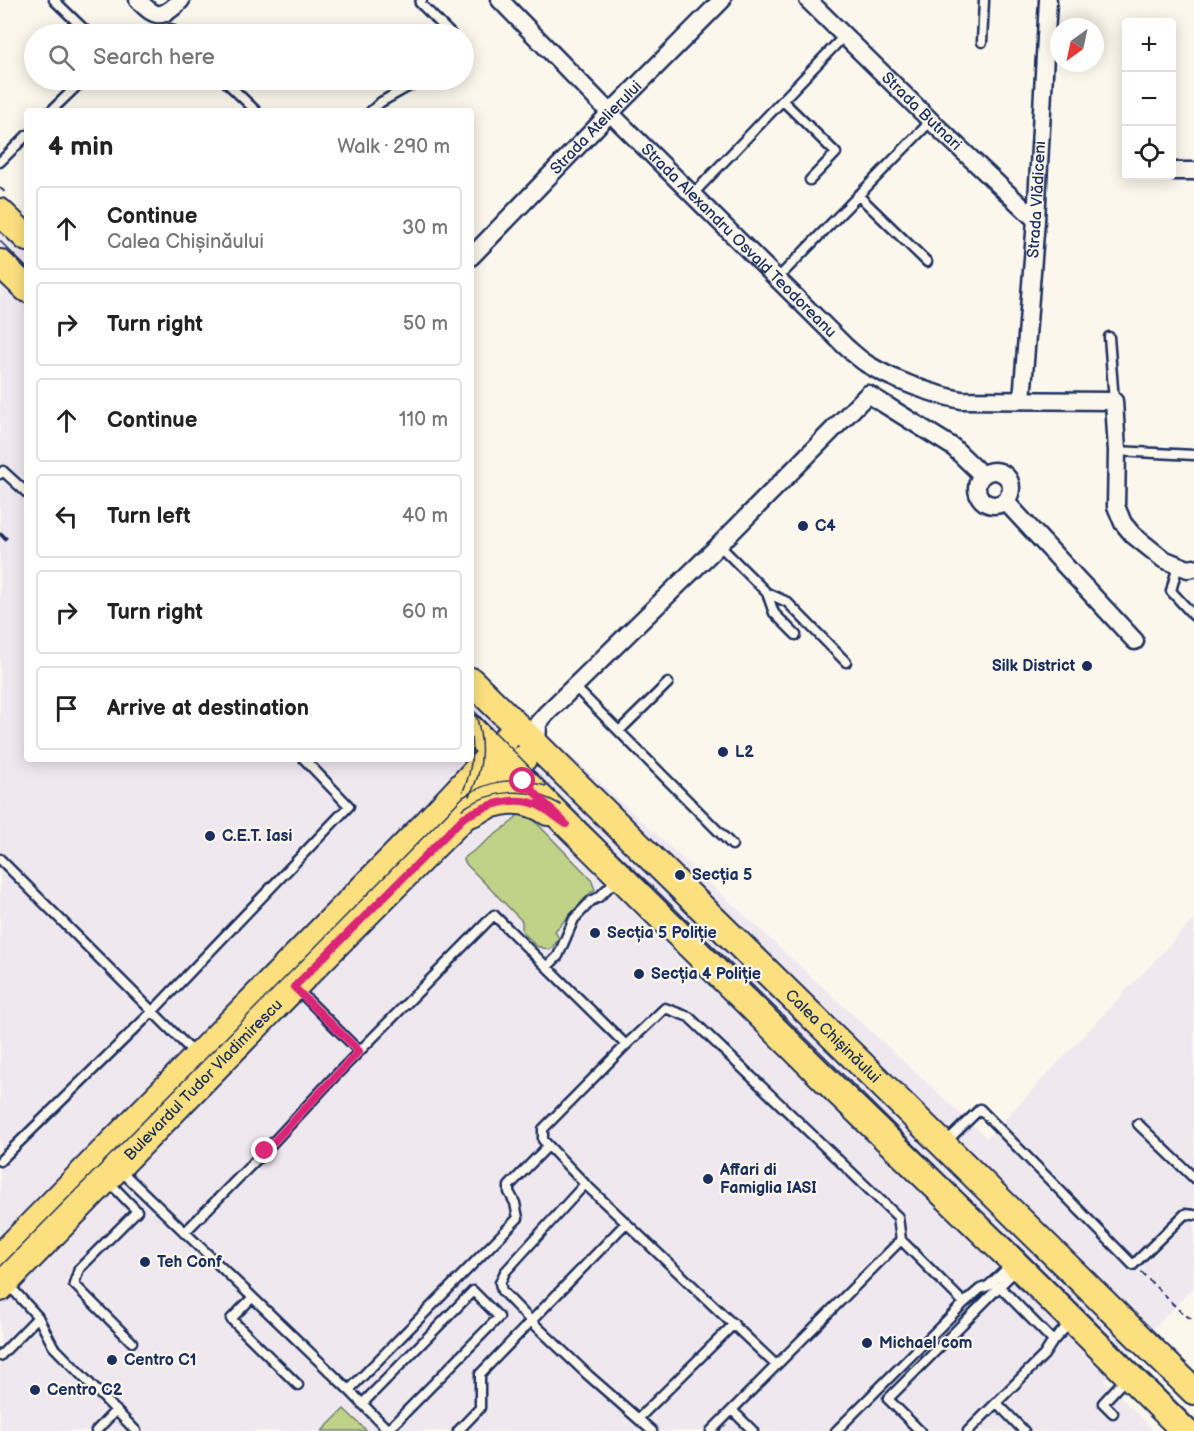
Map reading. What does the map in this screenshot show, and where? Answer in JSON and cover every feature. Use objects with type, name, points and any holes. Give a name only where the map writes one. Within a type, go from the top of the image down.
[{"type":"main road","points":[[0,212],[24,235]]},
{"type":"main road","points":[[0,263],[24,286]]},
{"type":"main road","name":"Calea Chișinăului","points":[[474,684],[531,732],[1194,1391]]},
{"type":"main road","points":[[474,732],[836,1090],[1016,1264],[1174,1424]]},
{"type":"main road","name":"Bulevardul Tudor Vladimirescu","points":[[2,1282],[104,1166],[456,808],[494,752],[531,732]]},
{"type":"main road","name":"Bulevardul Tudor Vladimirescu","points":[[456,808],[512,770],[531,732]]},
{"type":"main road","points":[[461,762],[457,784],[456,808],[481,808],[510,801],[524,801],[538,805],[566,824]]},
{"type":"main road","name":"Bulevardul Tudor Vladimirescu","points":[[0,1257],[104,1166]]},
{"type":"street","points":[[138,0],[153,14],[161,15],[169,12],[181,0]]},
{"type":"street","name":"Strada Alexandru Osvald Teodoreanu","points":[[500,0],[692,195],[845,346],[867,364],[885,374],[962,400],[1114,401]]},
{"type":"street","name":"Strada Atelierului","points":[[474,254],[722,0]]},
{"type":"street","name":"Strada Butnari","points":[[808,0],[1036,220]]},
{"type":"street","name":"Strada Vlădiceni","points":[[1022,400],[1036,220],[1048,0]]},
{"type":"street","points":[[1176,171],[1194,171]]},
{"type":"street","points":[[531,732],[574,686],[719,545],[868,394],[953,447],[982,475]]},
{"type":"street","points":[[1114,401],[1117,451],[1116,506],[1123,523],[1147,548],[1163,559],[1186,567]]},
{"type":"street","points":[[998,471],[1007,477],[1011,488],[1005,501],[992,505],[982,501],[976,491],[978,480],[982,475],[998,471]]},
{"type":"street","points":[[1005,501],[1135,641]]},
{"type":"lane","points":[[54,0],[79,24]]},
{"type":"lane","points":[[423,0],[420,3],[441,24]]},
{"type":"lane","points":[[982,42],[984,0]]},
{"type":"lane","points":[[692,195],[844,36]]},
{"type":"lane","points":[[54,108],[73,90]]},
{"type":"lane","points":[[234,90],[253,108]]},
{"type":"lane","points":[[374,108],[402,90]]},
{"type":"lane","points":[[783,101],[836,153],[810,180]]},
{"type":"lane","points":[[777,279],[931,120]]},
{"type":"lane","points":[[2,156],[24,138]]},
{"type":"lane","points":[[858,195],[927,262]]},
{"type":"lane","points":[[1109,337],[1114,401]]},
{"type":"lane","points":[[1117,451],[1194,455]]},
{"type":"lane","points":[[0,474],[3,471],[24,490]]},
{"type":"lane","points":[[719,545],[767,593],[788,602],[846,662]]},
{"type":"lane","points":[[1186,567],[1171,591],[1194,616]]},
{"type":"lane","points":[[767,593],[774,613],[796,635]]},
{"type":"lane","points":[[619,731],[668,683]]},
{"type":"lane","points":[[574,686],[732,845]]},
{"type":"lane","points":[[0,1161],[153,1011],[349,806],[307,762]]},
{"type":"lane","points":[[0,859],[205,1064]]},
{"type":"lane","points":[[547,967],[558,956],[574,919],[620,876]]},
{"type":"lane","points":[[184,1233],[494,915],[626,1045]]},
{"type":"lane","points":[[287,979],[359,1051]]},
{"type":"lane","points":[[776,1365],[585,1184],[543,1140],[543,1129],[665,1008],[689,1017],[898,1217],[901,1240],[964,1303]]},
{"type":"lane","points":[[944,1145],[980,1109],[1133,1265],[1185,1214],[1194,1215]]},
{"type":"lane","points":[[1138,1124],[1194,1178]]},
{"type":"lane","points":[[349,1390],[518,1218],[509,1186],[548,1146]]},
{"type":"lane","points":[[104,1166],[184,1233],[389,1431],[499,1317],[473,1291],[362,1404]]},
{"type":"lane","points":[[104,1166],[137,1211],[79,1269],[74,1284],[132,1342]]},
{"type":"lane","points":[[585,1184],[505,1272],[500,1282],[502,1291],[588,1375],[652,1431]]},
{"type":"lane","points":[[458,1431],[480,1408],[480,1374],[626,1223]]},
{"type":"lane","points":[[711,1431],[901,1240]]},
{"type":"lane","points":[[836,1431],[964,1303],[1016,1264]]},
{"type":"lane","points":[[920,1431],[888,1399],[1000,1287],[1016,1264]]},
{"type":"lane","points":[[2,1282],[39,1317],[52,1346],[136,1431]]},
{"type":"lane","points":[[988,1286],[1000,1287],[1053,1341]]},
{"type":"lane","points":[[252,1298],[231,1319],[298,1385]]},
{"type":"lane","points":[[0,1356],[39,1317]]},
{"type":"lane","points":[[968,1431],[1044,1355],[1053,1341],[1073,1321]]},
{"type":"lane","points":[[639,1418],[734,1324]]},
{"type":"lane","points":[[1113,1413],[1103,1403],[1128,1376]]},
{"type":"lane","points":[[996,1402],[1024,1431]]},
{"type":"lane","points":[[96,1431],[116,1410]]},
{"type":"lane","points":[[732,1410],[753,1431]]},
{"type":"path","points":[[1133,1265],[1183,1314],[1194,1320]]},
{"type":"shaded area","points":[[0,197],[24,222],[24,762],[474,762],[474,667],[987,1138],[1194,919],[1194,1287],[1104,1380],[1154,1431],[0,1431]]},
{"type":"green space","points":[[525,811],[591,879],[595,890],[555,931],[559,939],[550,950],[536,946],[522,931],[522,921],[463,859],[513,821],[519,813]]},
{"type":"green space","points":[[344,1409],[367,1431],[322,1431]]},
{"type":"tram line","points":[[0,241],[24,265]]},
{"type":"tram line","points":[[474,711],[1194,1421]]},
{"type":"tram line","points":[[469,796],[478,777],[481,756],[476,715]]},
{"type":"tram line","points":[[463,791],[471,762]]},
{"type":"tram line","points":[[0,1267],[463,797],[483,786],[503,781],[523,781],[546,786]]},
{"type":"tram line","points":[[462,809],[486,797],[511,792],[536,795],[561,805]]},
{"type":"railway","points":[[0,533],[7,540]]},
{"type":"place","name":"C4","points":[[803,526]]},
{"type":"place","name":"Silk District","points":[[1087,666]]},
{"type":"place","name":"L2","points":[[723,752]]},
{"type":"place","name":"C.E.T. Iasi","points":[[210,836]]},
{"type":"place","name":"Secția 5","points":[[680,875]]},
{"type":"place","name":"Secția 5 Poliție","points":[[595,933]]},
{"type":"place","name":"Secția 4 Poliție","points":[[639,974]]},
{"type":"place","name":"Affari di Famiglia IASI","points":[[708,1179]]},
{"type":"place","name":"Teh Conf","points":[[145,1262]]},
{"type":"place","name":"Michael com","points":[[867,1343]]},
{"type":"place","name":"Centro C1","points":[[112,1360]]},
{"type":"place","name":"Centro C2","points":[[35,1390]]},
{"type":"route","points":[[265,1151],[359,1051],[294,987],[464,817],[481,808],[496,804],[524,801],[538,805],[566,824],[523,781]]}]
